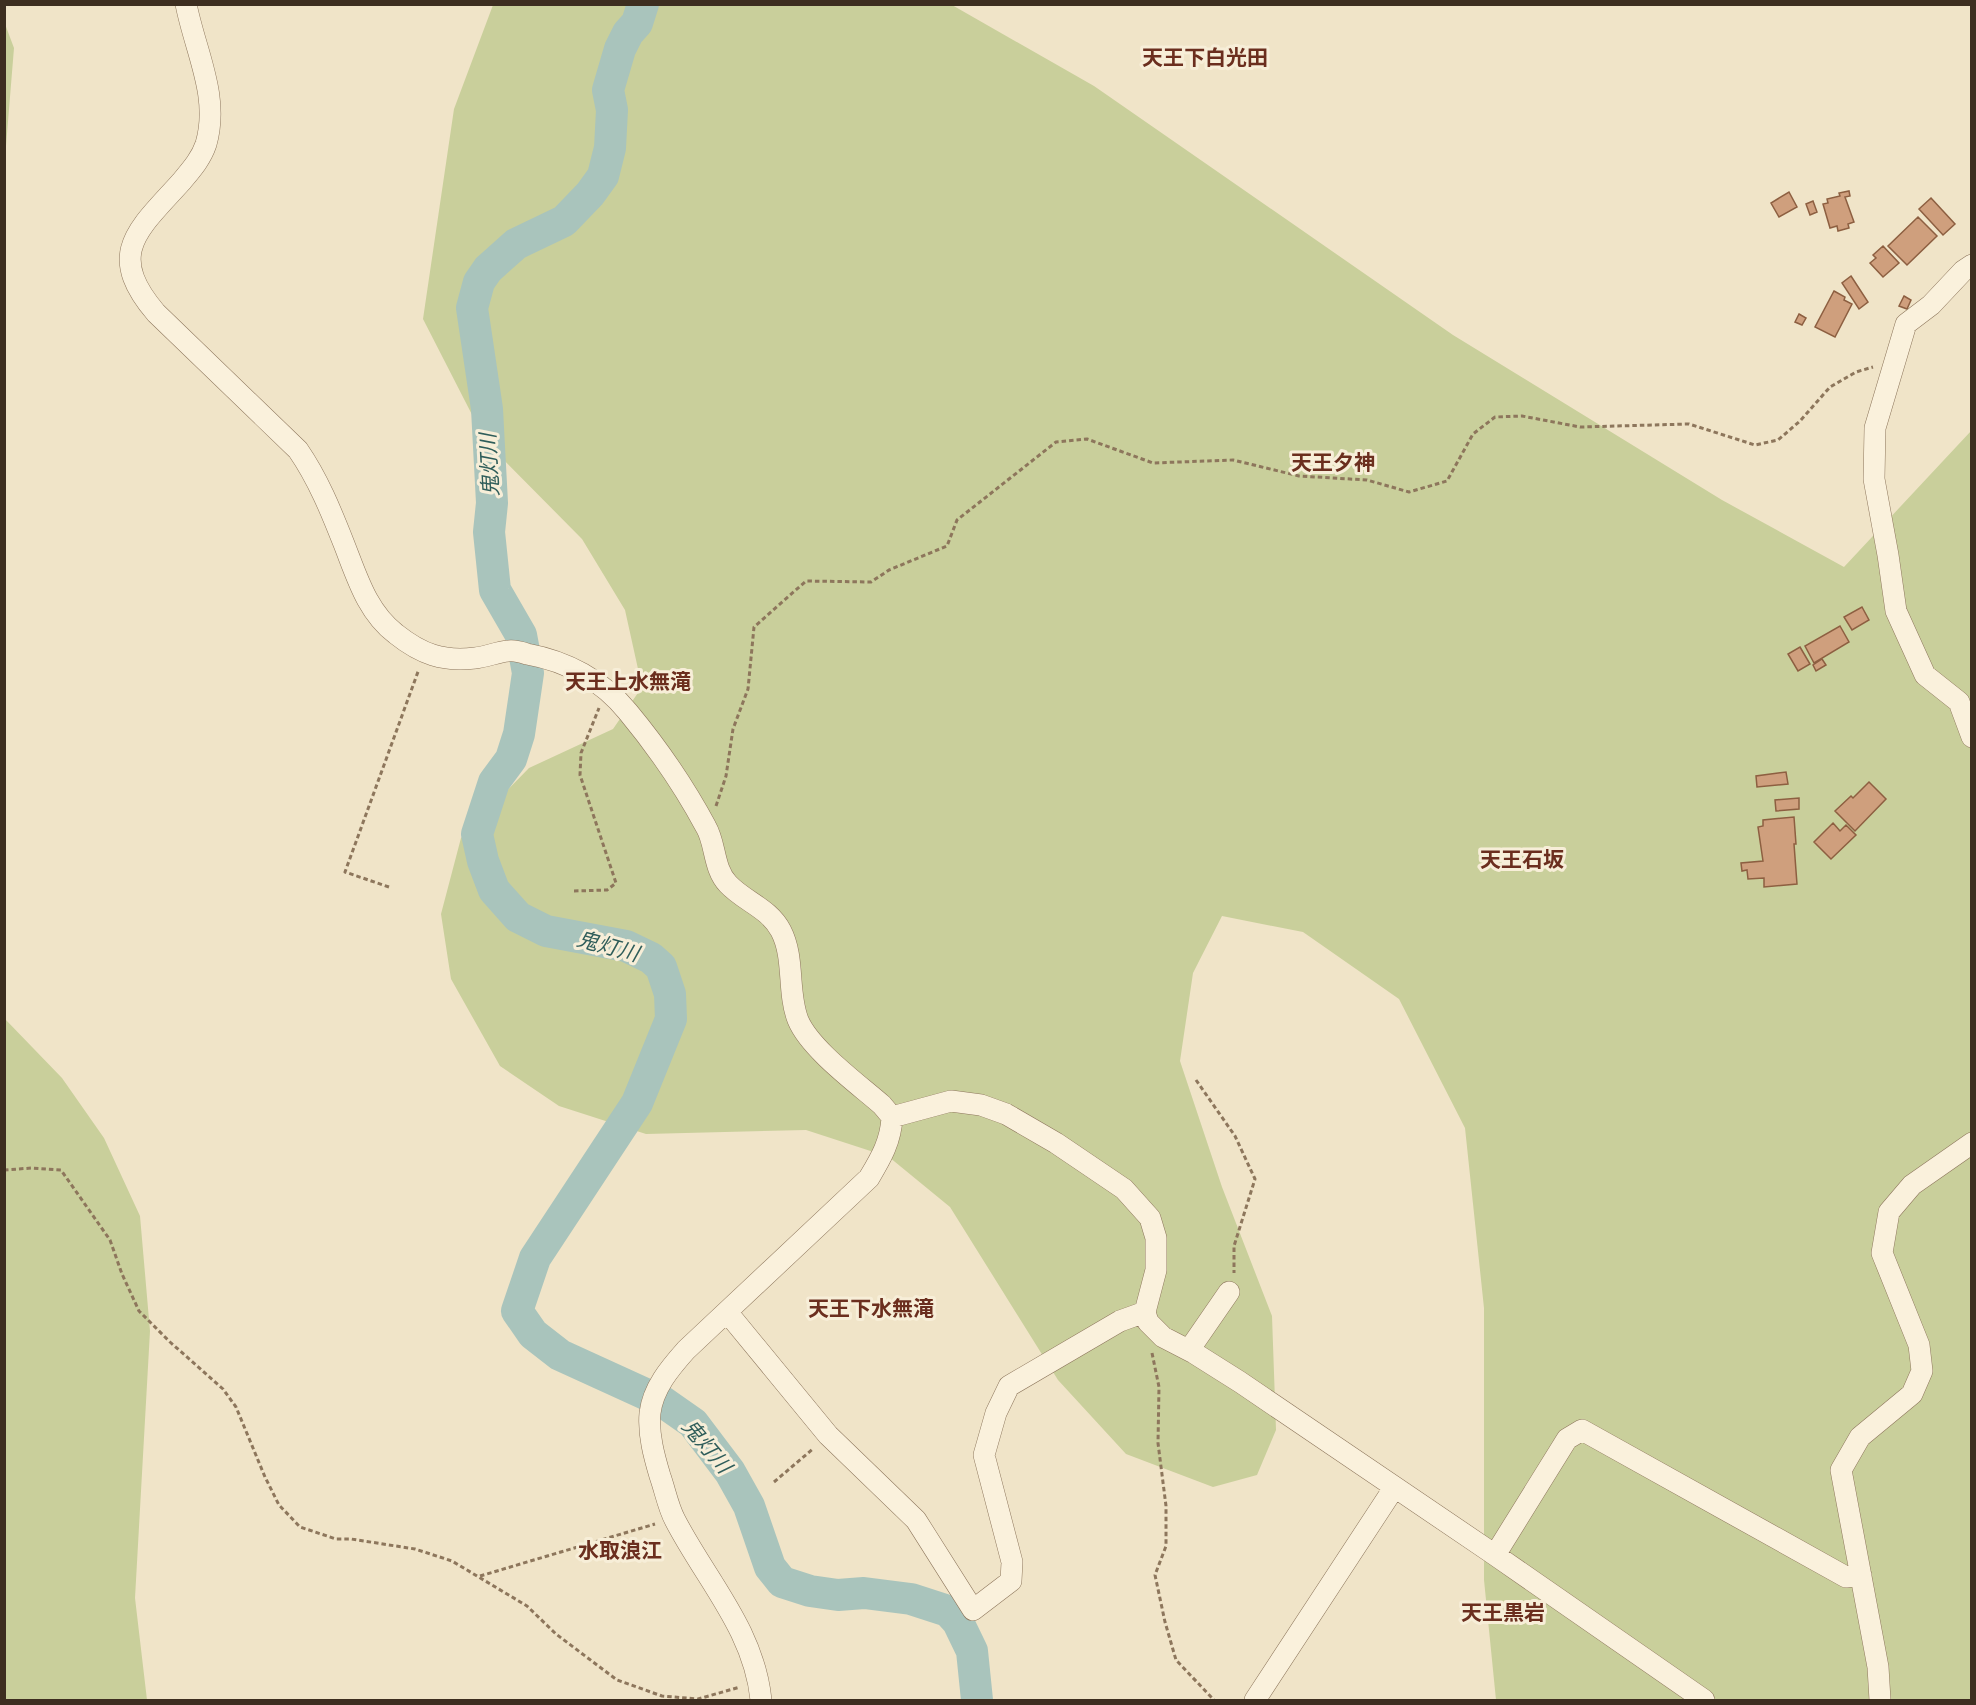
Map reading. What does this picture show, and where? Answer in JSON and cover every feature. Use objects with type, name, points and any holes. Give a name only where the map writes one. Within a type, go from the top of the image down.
[{"type":"street","points":[[186,4],[210,93],[211,118],[206,145],[198,162],[140,227],[131,248],[130,272],[142,297],[298,450],[313,471],[364,595],[376,614],[394,633],[425,653],[442,659],[475,658],[510,650],[544,657],[588,675],[628,711],[661,755],[708,829],[715,861],[727,884],[770,915],[782,932],[788,954],[791,986],[798,1020],[812,1042],[882,1105],[892,1117],[891,1131],[884,1154],[869,1178],[686,1350],[666,1372],[650,1412],[654,1458],[674,1518],[736,1619],[748,1647],[760,1691]]},
{"type":"street","points":[[1971,265],[1931,305],[1906,324],[1875,428],[1874,479],[1896,611],[1925,675],[1959,702],[1971,737]]},
{"type":"street","points":[[892,1117],[951,1101],[981,1105],[1006,1114],[1056,1143],[1124,1189],[1150,1218],[1156,1238],[1156,1270],[1145,1312],[1148,1322],[1163,1337],[1189,1350],[1240,1383],[1495,1555],[1694,1697]]},
{"type":"street","points":[[1880,1701],[1878,1667],[1841,1470],[1860,1437],[1912,1394],[1922,1371],[1919,1345],[1882,1253],[1889,1212],[1912,1185],[1971,1143]]},
{"type":"street","points":[[1189,1350],[1228,1292]]},
{"type":"street","points":[[727,1312],[828,1435],[916,1520],[973,1610],[1011,1581],[1012,1562],[984,1455],[996,1413],[1009,1386],[1120,1321],[1145,1312]]},
{"type":"street","points":[[1495,1555],[1567,1440],[1582,1430],[1846,1577],[1861,1575]]},
{"type":"street","points":[[1255,1701],[1394,1488]]},
{"type":"path","points":[[708,829],[726,776],[733,729],[748,689],[754,627],[806,581],[871,582],[889,570],[947,546],[957,520],[1056,442],[1088,439],[1153,463],[1233,460],[1299,476],[1367,480],[1409,492],[1447,481],[1473,435],[1495,417],[1522,416],[1580,426],[1689,424],[1755,445],[1778,440],[1800,421],[1830,387],[1856,372],[1895,360]]},
{"type":"path","points":[[389,887],[345,872],[425,653]]},
{"type":"path","points":[[574,891],[607,890],[616,883],[580,775],[581,753],[607,690]]},
{"type":"path","points":[[1196,1080],[1235,1136],[1255,1179],[1234,1246],[1234,1276],[1228,1292]]},
{"type":"path","points":[[4,1170],[32,1168],[61,1170],[110,1240],[139,1311],[223,1389],[236,1407],[279,1505],[300,1527],[336,1539],[351,1539],[415,1549],[452,1561],[527,1606],[556,1634],[617,1680],[662,1696],[698,1699],[760,1691]]},
{"type":"path","points":[[1163,1337],[1150,1354],[1159,1388],[1158,1443],[1166,1506],[1166,1546],[1155,1575],[1165,1623],[1176,1660],[1214,1701]]},
{"type":"path","points":[[774,1482],[828,1435]]},
{"type":"path","points":[[478,1577],[674,1518]]},
{"type":"green space","points":[[493,5],[952,5],[1094,86],[1453,335],[1722,500],[1844,567],[1971,431],[1971,1700],[1496,1700],[1484,1580],[1484,1308],[1465,1128],[1399,999],[1303,932],[1222,916],[1193,973],[1180,1061],[1222,1187],[1272,1316],[1276,1430],[1257,1475],[1213,1487],[1126,1454],[1058,1380],[950,1207],[889,1157],[806,1130],[646,1134],[559,1106],[500,1066],[451,979],[441,914],[461,838],[529,768],[613,729],[642,687],[625,610],[582,539],[486,442],[423,319],[454,109]]},
{"type":"green space","points":[[5,24],[14,48],[5,158]]},
{"type":"green space","points":[[5,1019],[62,1078],[104,1138],[140,1216],[150,1331],[135,1598],[147,1700],[5,1700]]},
{"type":"building","points":[[1849,191],[1850,196],[1845,197],[1854,222],[1848,224],[1849,228],[1838,231],[1837,226],[1830,228],[1823,204],[1828,203],[1827,199],[1840,196],[1839,193]]},
{"type":"building","points":[[1789,192],[1797,207],[1779,217],[1771,203]]},
{"type":"building","points":[[1931,198],[1955,224],[1943,235],[1919,209]]},
{"type":"building","points":[[1813,201],[1817,212],[1810,215],[1806,204]]},
{"type":"building","points":[[1918,217],[1937,236],[1907,265],[1888,246]]},
{"type":"building","points":[[1883,246],[1899,263],[1883,277],[1870,263],[1876,258],[1873,255]]},
{"type":"building","points":[[1851,276],[1868,302],[1859,309],[1842,283]]},
{"type":"building","points":[[1834,291],[1852,304],[1835,337],[1815,327]]},
{"type":"building","points":[[1904,296],[1911,300],[1907,309],[1899,306]]},
{"type":"building","points":[[1799,314],[1806,318],[1802,325],[1795,322]]},
{"type":"building","points":[[1862,607],[1869,620],[1852,630],[1844,617]]},
{"type":"building","points":[[1840,626],[1849,642],[1814,663],[1805,646]]},
{"type":"building","points":[[1800,647],[1810,664],[1798,671],[1788,654]]},
{"type":"building","points":[[1822,659],[1826,665],[1816,671],[1813,665]]},
{"type":"building","points":[[1786,772],[1788,784],[1757,787],[1756,776]]},
{"type":"building","points":[[1869,782],[1886,799],[1855,831],[1835,811]]},
{"type":"building","points":[[1799,798],[1799,809],[1776,811],[1775,800]]},
{"type":"building","points":[[1794,817],[1797,884],[1764,887],[1764,878],[1748,879],[1747,870],[1742,871],[1741,863],[1763,861],[1758,827],[1763,826],[1763,820]]},
{"type":"building","points":[[1833,823],[1840,831],[1846,825],[1856,835],[1831,859],[1814,842]]},
{"type":"waterway","name":"鬼灯川","points":[[643,4],[637,23],[628,33],[620,49],[608,90],[612,110],[610,148],[603,176],[590,194],[564,221],[516,244],[488,269],[479,282],[472,308],[487,409],[492,503],[489,532],[495,590],[521,635],[528,673],[519,734],[511,759],[494,782],[477,834],[483,861],[494,890],[518,917],[546,931],[626,946],[651,958],[661,967],[670,994],[671,1019],[637,1103],[535,1258],[517,1311],[533,1334],[560,1355],[663,1402],[693,1423],[730,1472],[749,1506],[770,1567],[782,1582],[810,1591],[838,1595],[864,1593],[911,1599],[948,1611],[958,1622],[972,1651],[977,1700]]},
{"type":"district","name":"天王下白光田","points":[[1205,57]]},
{"type":"district","name":"天王夕神","points":[[1333,462]]},
{"type":"district","name":"天王上水無滝","points":[[628,681]]},
{"type":"district","name":"天王石坂","points":[[1522,859]]},
{"type":"district","name":"天王下水無滝","points":[[871,1308]]},
{"type":"district","name":"水取浪江","points":[[620,1550]]},
{"type":"district","name":"天王黒岩","points":[[1503,1612]]}]
